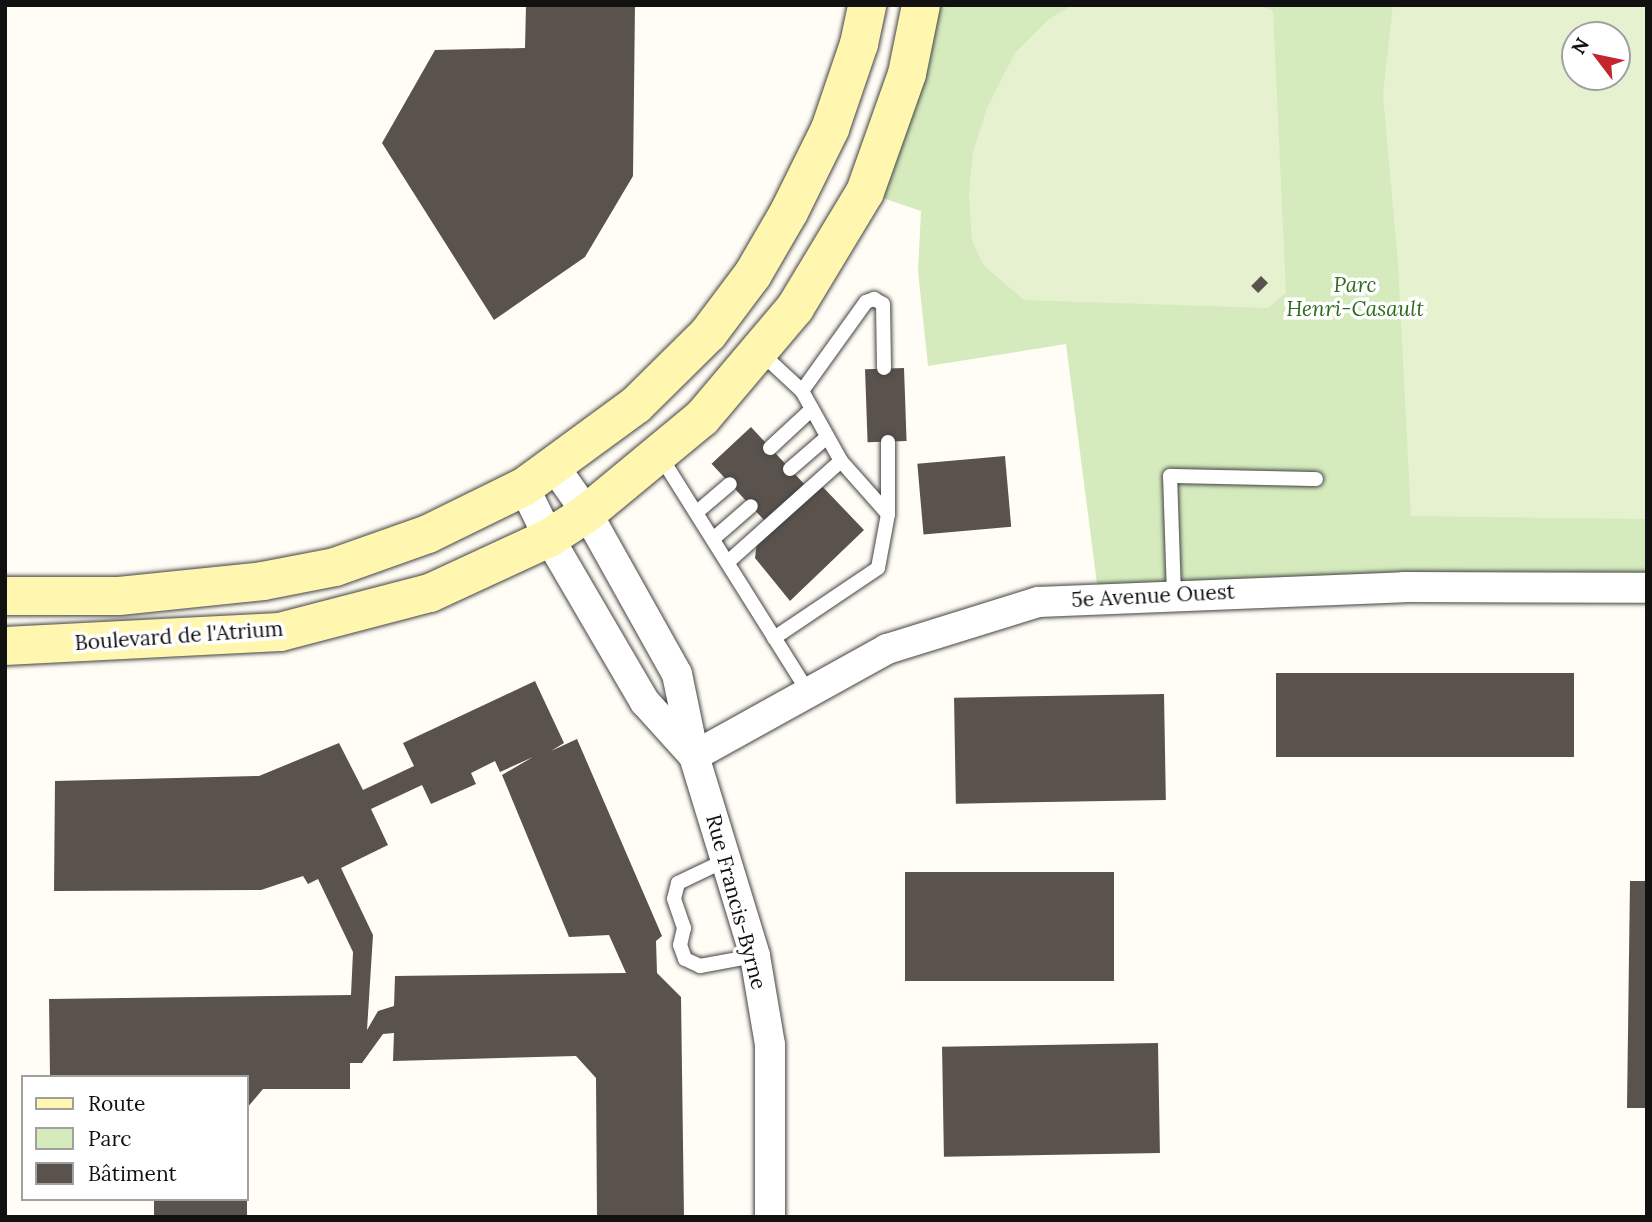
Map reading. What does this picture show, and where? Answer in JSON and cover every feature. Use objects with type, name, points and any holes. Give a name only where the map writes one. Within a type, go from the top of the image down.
[{"type":"street","points":[[5,596],[119,596],[263,582],[335,567],[428,534],[539,476],[636,405],[708,334],[753,274],[789,212],[830,129],[859,44],[867,5]]},
{"type":"street","name":"Boulevard de l'Atrium","points":[[5,646],[279,632],[430,593],[549,538],[587,513],[702,418],[795,308],[865,192],[907,74],[921,5]]},
{"type":"street","name":"Rue Francis-Byrne","points":[[539,476],[587,513],[677,674],[694,756],[755,956],[770,1045],[770,1217]]},
{"type":"street","name":"Rue Francis-Byrne","points":[[539,476],[549,538],[645,702],[694,756]]},
{"type":"street","name":"5e Avenue Ouest","points":[[694,756],[887,649],[1038,602],[1404,587],[1647,587]]},
{"type":"lane","points":[[802,391],[866,302],[874,299],[883,304],[884,369]]},
{"type":"lane","points":[[759,351],[802,391],[841,461],[888,514]]},
{"type":"lane","points":[[770,448],[812,409]]},
{"type":"lane","points":[[790,469],[827,437]]},
{"type":"lane","points":[[774,638],[878,568],[888,514],[888,442]]},
{"type":"lane","points":[[659,454],[809,693]]},
{"type":"lane","points":[[729,562],[841,461]]},
{"type":"lane","points":[[1174,595],[1170,476],[1316,479]]},
{"type":"lane","points":[[697,512],[730,484]]},
{"type":"lane","points":[[713,539],[751,506]]},
{"type":"lane","points":[[726,860],[678,883],[674,899],[684,928],[680,945],[685,959],[700,966],[755,956]]},
{"type":"green space","name":"Parc Henri-Casault","points":[[921,5],[1647,5],[1647,588],[1099,599],[1066,344],[928,366],[918,271],[921,211],[865,192]]},
{"type":"green space","points":[[1073,5],[1259,5],[1273,11],[1286,293],[1268,308],[1024,300],[983,265],[972,240],[969,193],[973,152],[987,108],[1015,53],[1049,19]]},
{"type":"green space","points":[[1393,5],[1647,5],[1647,519],[1411,516],[1398,263],[1383,95]]},
{"type":"building","points":[[526,5],[635,5],[633,176],[585,257],[494,320],[382,143],[435,50],[525,48]]},
{"type":"building","points":[[1261,276],[1268,283],[1258,293],[1251,286]]},
{"type":"building","points":[[904,368],[907,441],[868,442],[865,369]]},
{"type":"building","points":[[751,427],[804,484],[765,521],[712,464]]},
{"type":"building","points":[[1005,456],[1011,527],[924,534],[917,464]]},
{"type":"building","points":[[819,483],[864,530],[790,601],[755,558],[757,541]]},
{"type":"building","points":[[1276,673],[1574,673],[1574,757],[1276,757]]},
{"type":"building","points":[[535,681],[564,743],[551,751],[577,739],[662,936],[656,941],[657,973],[681,997],[684,1217],[597,1217],[596,1078],[576,1056],[393,1061],[394,1033],[383,1034],[362,1063],[350,1063],[350,1089],[263,1089],[248,1107],[248,1075],[50,1075],[49,999],[351,995],[353,952],[318,879],[308,884],[303,876],[261,890],[54,891],[55,781],[259,776],[339,743],[363,790],[414,766],[403,743]],"holes":[[[533,757],[502,775],[569,937],[609,935],[626,973],[395,976],[394,1006],[378,1011],[367,1030],[373,935],[341,868],[388,845],[371,809],[422,785],[431,804],[476,784],[471,773],[495,761],[500,772]]]},
{"type":"building","points":[[1164,694],[1166,800],[956,804],[954,698]]},
{"type":"building","points":[[905,872],[1114,872],[1114,981],[905,981]]},
{"type":"building","points":[[1630,881],[1647,881],[1647,1108],[1627,1108]]},
{"type":"building","points":[[1158,1043],[1160,1153],[944,1157],[942,1047]]},
{"type":"building","points":[[154,1201],[247,1201],[247,1217],[154,1217]]}]
